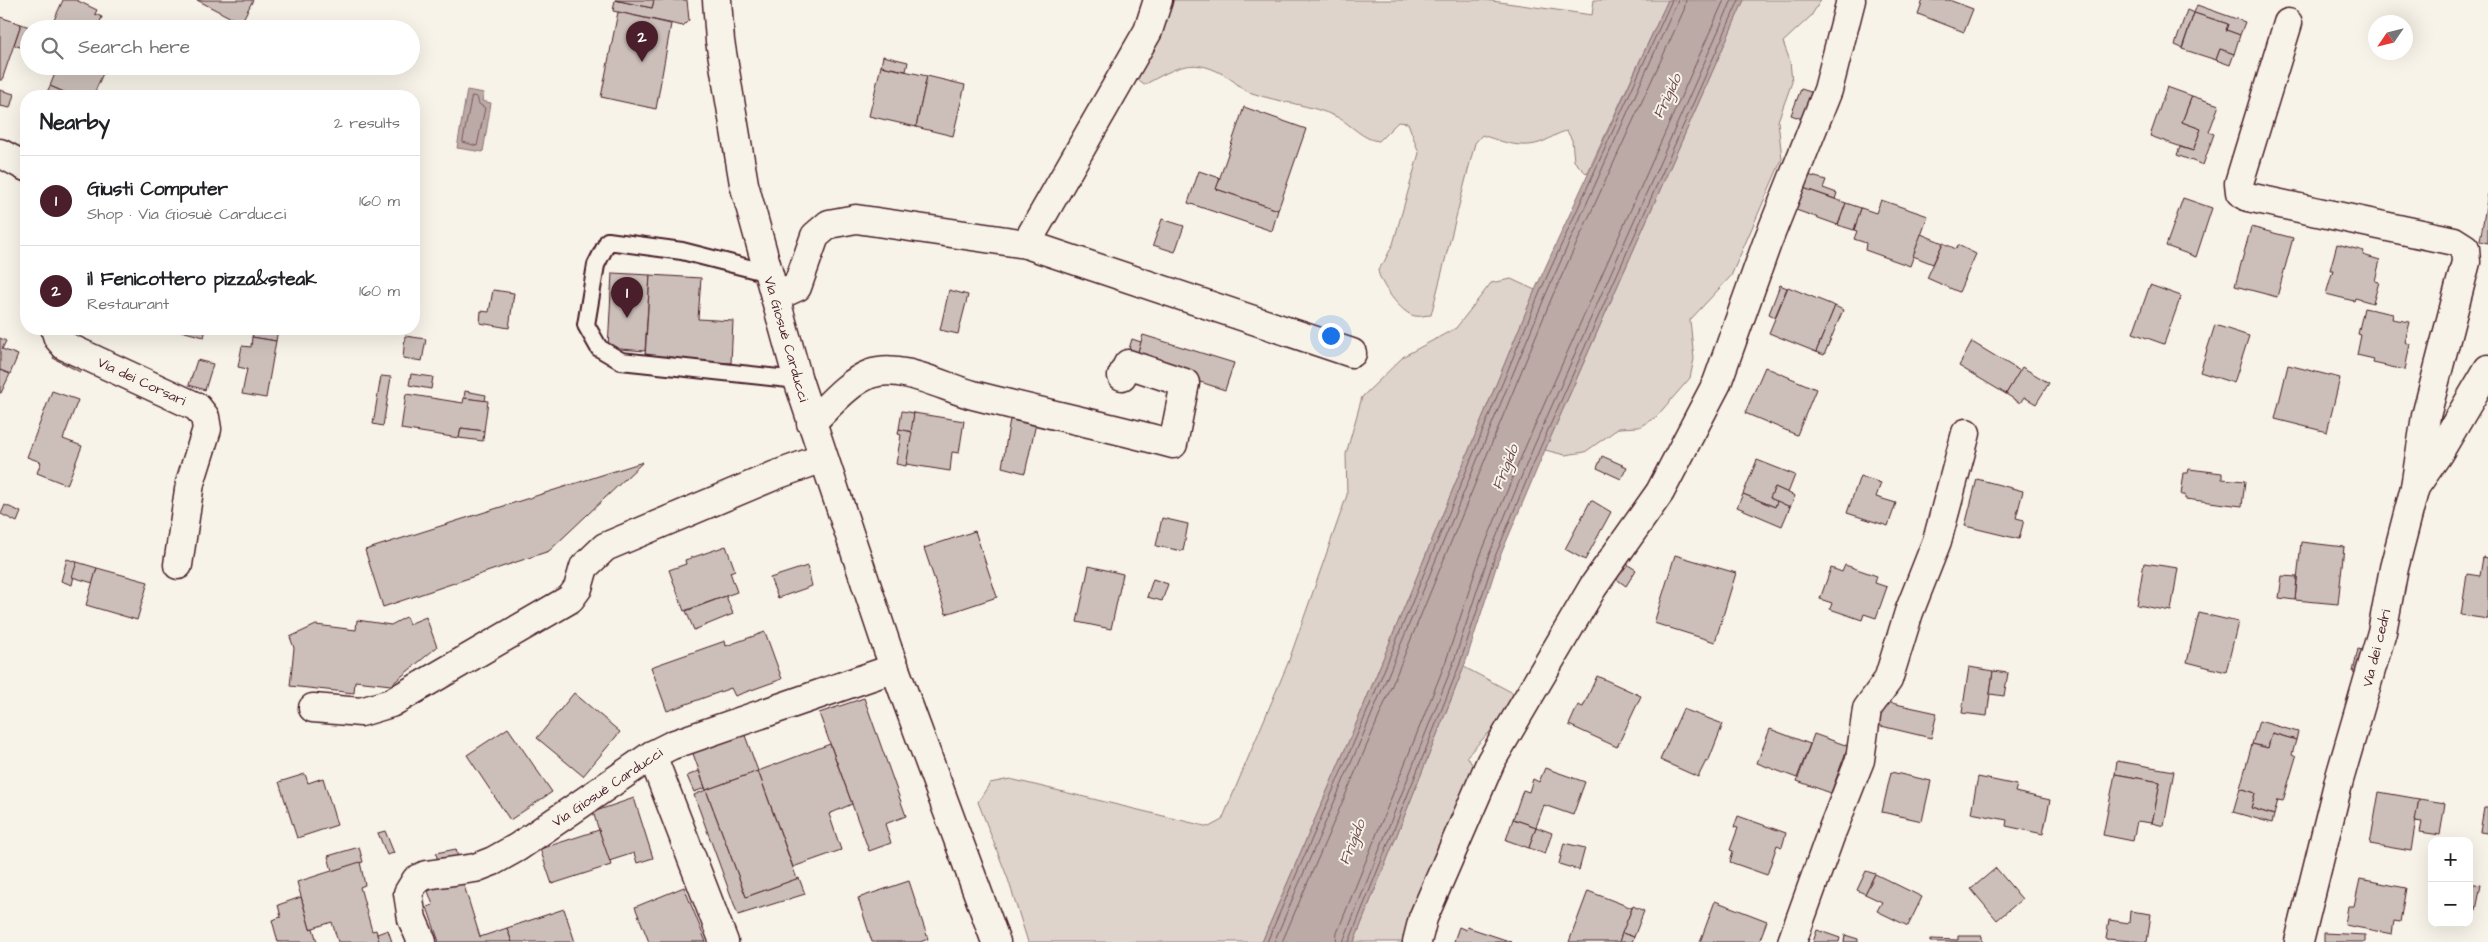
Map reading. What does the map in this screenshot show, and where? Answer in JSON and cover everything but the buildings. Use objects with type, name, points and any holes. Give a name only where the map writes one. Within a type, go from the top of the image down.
[{"type":"street","name":"Via Giosuè Carducci","points":[[717,0],[720,41],[744,184],[798,380],[895,668],[996,942]]},
{"type":"street","points":[[1026,244],[1148,31],[1158,0]]},
{"type":"street","points":[[1417,942],[1423,918],[1492,762],[1593,587],[1660,492],[1717,383],[1767,243],[1828,90],[1851,0]]},
{"type":"street","points":[[2288,22],[2239,183],[2240,192],[2248,197],[2454,241],[2465,248],[2466,262],[2426,416],[2415,487]]},
{"type":"street","points":[[0,153],[20,164]]},
{"type":"street","points":[[772,285],[796,286],[815,236],[829,224],[856,219],[1026,244],[1352,352]]},
{"type":"street","name":"Via dei Corsari","points":[[57,335],[66,346],[197,407],[205,418],[207,429],[190,483],[178,565]]},
{"type":"street","points":[[811,423],[847,389],[870,374],[895,373],[933,380],[971,394],[1173,444],[1185,383],[1128,364],[1122,376]]},
{"type":"street","name":"Via dei cedri","points":[[2299,942],[2339,780],[2382,632],[2394,568],[2415,487],[2438,454],[2488,369]]},
{"type":"street","points":[[1792,942],[1860,760],[1867,709],[1888,680],[1909,612],[1937,541],[1966,433]]},
{"type":"street","points":[[313,708],[361,712],[391,703],[570,599],[578,588],[584,567],[605,547],[776,475],[823,458]]},
{"type":"street","name":"Via Giosuè Carducci","points":[[422,942],[412,919],[408,893],[416,880],[426,874],[475,868],[493,861],[518,847],[652,755],[672,745],[895,668]]},
{"type":"street","points":[[652,755],[724,942]]},
{"type":"lane","points":[[772,285],[682,251],[608,241],[596,265],[586,325],[599,348],[621,361],[798,380]]},
{"type":"shaded area","points":[[1163,0],[1485,0],[1592,15],[1594,0],[1668,0],[1587,174],[1574,161],[1572,140],[1567,131],[1532,145],[1510,144],[1482,135],[1475,143],[1431,315],[1415,316],[1403,310],[1397,304],[1382,282],[1378,270],[1393,244],[1419,153],[1408,123],[1398,122],[1379,141],[1373,140],[1337,117],[1306,106],[1249,92],[1217,71],[1195,65],[1176,69],[1144,85],[1132,74]]},
{"type":"shaded area","points":[[1744,0],[1821,0],[1811,16],[1783,42],[1790,61],[1792,82],[1778,121],[1782,159],[1731,276],[1690,320],[1694,359],[1690,378],[1656,417],[1639,427],[1619,428],[1585,452],[1565,455],[1545,450]]},
{"type":"shaded area","points":[[1511,279],[1535,290],[1359,717],[1262,942],[1028,942],[1008,879],[978,802],[990,783],[1010,779],[1209,827],[1222,820],[1288,663],[1347,495],[1346,454],[1362,397],[1404,356],[1456,328],[1491,283]]},
{"type":"shaded area","points":[[1464,667],[1513,693],[1508,712],[1467,756],[1476,771],[1406,942],[1354,942]]},
{"type":"water","name":"Frigido","points":[[1668,0],[1744,0],[1545,450],[1498,561],[1464,667],[1354,942],[1262,942],[1359,717],[1535,290]]},
{"type":"water","points":[[467,90],[484,93],[482,101],[491,103],[483,152],[457,148]]},
{"type":"place","name":"il Fenicottero pizza&steak","points":[[642,62]]},
{"type":"place","name":"Giusti Computer","points":[[627,318]]}]
